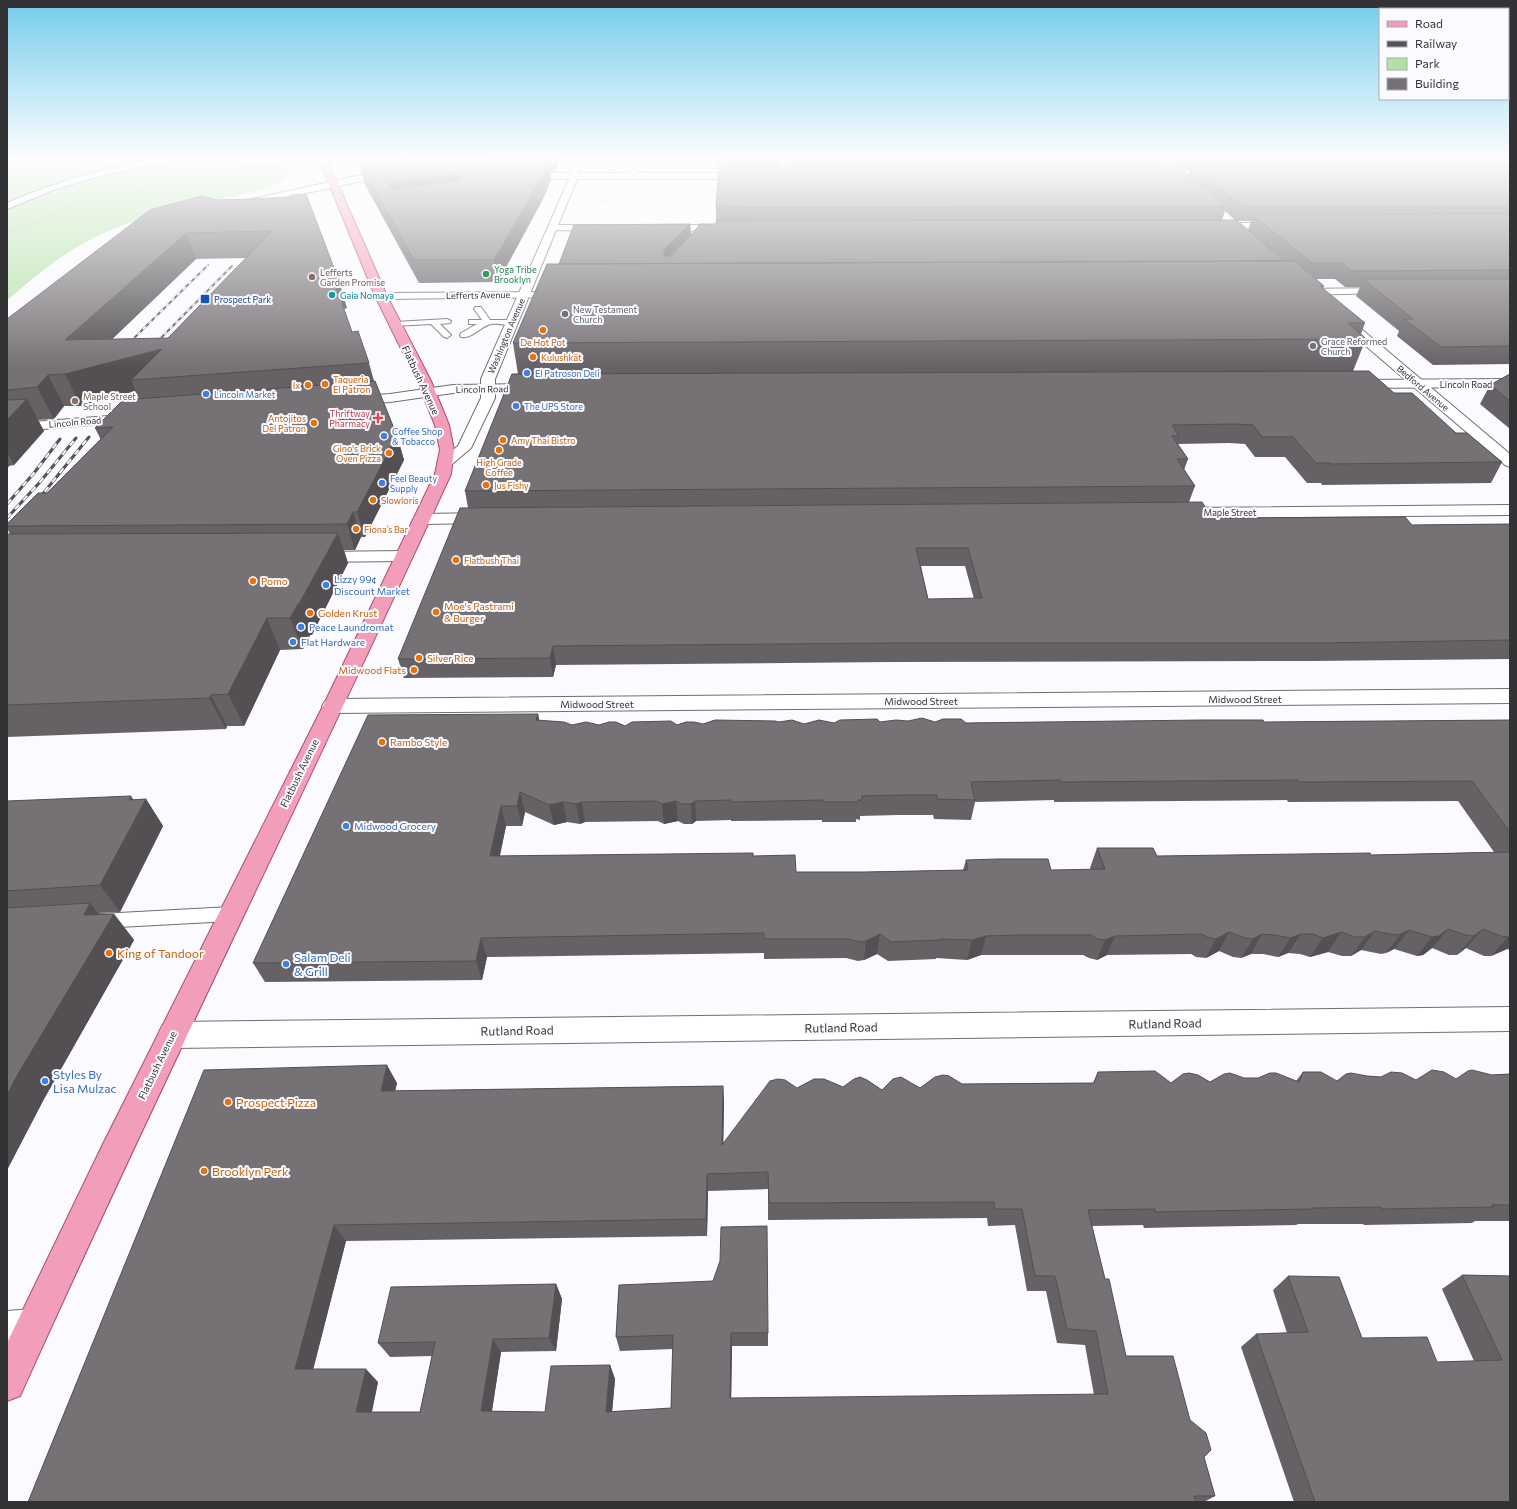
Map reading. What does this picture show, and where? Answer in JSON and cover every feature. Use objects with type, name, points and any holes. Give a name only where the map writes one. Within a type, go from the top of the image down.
[{"type":"main road","name":"Flatbush Avenue","points":[[7,1383],[20,1328],[172,1034],[443,474],[447,450],[446,436],[442,425],[424,382],[381,296],[352,227]]},
{"type":"street","points":[[1237,227],[1246,236]]},
{"type":"street","points":[[552,228],[612,228]]},
{"type":"street","name":"Washington Avenue","points":[[445,463],[464,448],[488,398],[488,379],[552,228]]},
{"type":"street","points":[[650,228],[695,232],[735,228]]},
{"type":"street","name":"Bedford Avenue","points":[[1296,279],[1510,462]]},
{"type":"street","points":[[1288,292],[1402,291]]},
{"type":"street","name":"Lefferts Avenue","points":[[381,296],[578,295]]},
{"type":"street","name":"Lincoln Road","points":[[1337,384],[1510,383]]},
{"type":"street","name":"Lincoln Road","points":[[343,401],[390,398],[453,389],[549,388]]},
{"type":"street","name":"Lincoln Road","points":[[7,428],[148,416]]},
{"type":"street","name":"Maple Street","points":[[1167,513],[1510,510]]},
{"type":"street","points":[[422,518],[496,518]]},
{"type":"street","points":[[304,557],[404,556]]},
{"type":"street","name":"Midwood Street","points":[[332,706],[1510,696]]},
{"type":"street","name":"Rutland Road","points":[[172,1034],[1510,1019]]},
{"type":"lane","points":[[476,311],[488,322]]},
{"type":"lane","points":[[395,324],[448,322],[433,322]]},
{"type":"lane","points":[[472,322],[512,322]]},
{"type":"lane","points":[[465,332],[488,322]]},
{"type":"lane","points":[[84,922],[231,914]]},
{"type":"path","points":[[319,236],[326,236]]},
{"type":"green space","points":[[7,227],[118,227],[86,242],[55,261],[7,300]]},
{"type":"building","points":[[127,227],[319,227],[339,281],[334,281],[352,332],[358,331],[369,363],[131,380],[162,349],[65,374],[48,375],[37,387],[7,390],[7,319]],"holes":[[[272,231],[168,338],[65,340],[186,233]]]},
{"type":"building","points":[[396,227],[513,227],[494,260],[414,260]]},
{"type":"building","points":[[573,227],[687,227],[664,250],[664,256],[671,256],[698,227],[1245,227],[1285,261],[559,264]]},
{"type":"building","points":[[1268,227],[1510,227],[1510,270],[1351,271],[1342,263],[1312,263]]},
{"type":"building","points":[[1295,261],[1324,286],[1320,286],[1365,323],[1348,323],[1366,339],[513,343],[547,264]]},
{"type":"building","points":[[1363,279],[1510,279],[1510,346],[1441,347],[1404,319],[1413,319]]},
{"type":"building","points":[[1369,371],[1394,393],[1412,393],[1456,433],[1467,433],[1502,462],[1316,463],[1293,437],[1262,437],[1253,425],[1172,425],[1179,436],[1172,436],[1188,459],[1177,459],[1195,486],[465,491],[512,374]]},
{"type":"building","points":[[1510,374],[1510,401],[1490,385]]},
{"type":"building","points":[[375,381],[397,436],[357,512],[353,512],[347,524],[7,526],[7,524],[38,493],[47,493],[113,427],[95,428],[123,400]]},
{"type":"building","points":[[27,399],[7,420],[7,400]]},
{"type":"building","points":[[1202,502],[1212,517],[1405,517],[1412,525],[1510,524],[1510,640],[1320,643],[892,643],[553,646],[550,658],[398,659],[460,508]],"holes":[[[916,548],[968,548],[982,598],[928,599]]]},
{"type":"building","points":[[338,533],[290,618],[267,618],[228,694],[211,695],[209,698],[7,705],[7,534]]},
{"type":"building","points":[[538,714],[536,720],[564,722],[572,725],[586,722],[599,725],[609,722],[616,722],[625,726],[632,722],[671,721],[677,725],[686,722],[703,724],[715,720],[779,722],[792,720],[804,724],[819,720],[834,723],[840,720],[877,719],[880,722],[896,720],[908,721],[922,718],[935,722],[943,719],[961,719],[966,723],[1202,720],[1263,720],[1264,722],[1510,720],[1510,832],[1472,781],[1299,782],[1298,780],[1060,782],[1060,780],[971,782],[975,800],[937,799],[937,795],[900,795],[862,796],[862,800],[858,800],[858,802],[823,802],[823,800],[731,802],[731,800],[695,801],[691,804],[682,804],[676,801],[662,804],[656,801],[582,802],[576,804],[563,802],[549,805],[520,792],[517,806],[501,806],[490,856],[753,853],[753,856],[795,855],[796,872],[865,872],[968,870],[966,860],[998,859],[1048,859],[1051,870],[1105,869],[1097,848],[1153,848],[1157,856],[1370,853],[1371,855],[1510,852],[1510,936],[1501,936],[1483,929],[1474,936],[1465,935],[1448,929],[1439,936],[1432,937],[1409,930],[1395,935],[1375,931],[1365,937],[1355,937],[1341,932],[1323,938],[1313,934],[1301,934],[1290,938],[1262,934],[1253,939],[1245,938],[1229,932],[1216,939],[1202,934],[1115,936],[1105,940],[1097,939],[1091,935],[1018,935],[986,936],[972,940],[940,939],[891,942],[880,934],[861,942],[848,939],[764,939],[764,933],[481,938],[476,961],[253,963],[368,715]]},
{"type":"building","points":[[131,796],[129,800],[146,799],[100,885],[7,891],[7,801]]},
{"type":"building","points":[[90,903],[84,915],[114,914],[18,1074],[7,1095],[7,908]]},
{"type":"building","points":[[387,1065],[381,1091],[723,1086],[722,1145],[770,1081],[778,1079],[785,1080],[797,1088],[814,1079],[824,1079],[843,1087],[854,1079],[860,1077],[882,1090],[893,1079],[901,1077],[920,1088],[935,1077],[943,1075],[949,1076],[962,1084],[1094,1083],[1098,1072],[1155,1071],[1171,1083],[1183,1074],[1189,1073],[1198,1075],[1210,1082],[1224,1074],[1230,1073],[1244,1078],[1258,1078],[1270,1073],[1276,1073],[1299,1082],[1303,1072],[1321,1072],[1337,1081],[1346,1074],[1351,1073],[1381,1077],[1391,1072],[1402,1073],[1416,1080],[1432,1070],[1444,1072],[1456,1079],[1472,1070],[1492,1075],[1510,1074],[1510,1205],[1492,1205],[1493,1207],[1382,1209],[1381,1207],[1312,1208],[1155,1212],[1155,1209],[1088,1210],[1105,1279],[1109,1279],[1126,1356],[1173,1356],[1190,1420],[1206,1433],[1211,1450],[1204,1457],[1215,1496],[1194,1496],[1196,1502],[28,1502],[204,1070]],"holes":[[[768,1172],[769,1203],[994,1202],[995,1209],[1022,1209],[1035,1276],[1055,1276],[1067,1329],[1096,1331],[1108,1394],[730,1398],[731,1333],[768,1333],[767,1226],[721,1227],[720,1261],[713,1281],[619,1285],[616,1337],[673,1335],[671,1408],[606,1412],[610,1365],[551,1366],[545,1412],[481,1411],[493,1339],[549,1338],[556,1284],[391,1287],[378,1343],[435,1342],[420,1412],[356,1412],[366,1369],[295,1369],[334,1225],[706,1219],[707,1174]]]},
{"type":"building","points":[[1462,1275],[1510,1276],[1510,1502],[1315,1502],[1256,1334],[1308,1332],[1288,1276],[1339,1277],[1362,1338],[1427,1337],[1437,1362],[1502,1360]]},
{"type":"railway","points":[[126,346],[208,265]]},
{"type":"railway","points":[[153,346],[232,266]]},
{"type":"railway","points":[[37,501],[89,437]]},
{"type":"railway","points":[[7,518],[40,482],[76,438]]},
{"type":"railway","points":[[7,504],[34,473],[60,439]]},
{"type":"place","name":"Yoga Tribe Brooklyn","points":[[486,274]]},
{"type":"place","name":"Lefferts Garden Promise","points":[[312,277]]},
{"type":"place","name":"Gaia Nomaya","points":[[332,295]]},
{"type":"place","name":"Prospect Park","points":[[205,299]]},
{"type":"place","name":"New Testament Church","points":[[565,314]]},
{"type":"place","name":"De Hot Pot","points":[[543,330]]},
{"type":"place","name":"Grace Reformed Church","points":[[1313,346]]},
{"type":"place","name":"Kulushkät","points":[[533,357]]},
{"type":"place","name":"El Patroson Deli","points":[[527,373]]},
{"type":"place","name":"Taqueria El Patron","points":[[325,384]]},
{"type":"place","name":"Ix","points":[[308,385]]},
{"type":"place","name":"Lincoln Market","points":[[206,394]]},
{"type":"place","name":"Maple Street School","points":[[75,401]]},
{"type":"place","name":"The UPS Store","points":[[516,406]]},
{"type":"place","name":"Thriftway Pharmacy","points":[[378,418]]},
{"type":"place","name":"Antojitos Del Patron","points":[[314,423]]},
{"type":"place","name":"Coffee Shop & Tobacco","points":[[384,436]]},
{"type":"place","name":"Amy Thai Bistro","points":[[503,440]]},
{"type":"place","name":"High Grade Coffee","points":[[499,450]]},
{"type":"place","name":"Gino's Brick Oven Pizza","points":[[389,453]]},
{"type":"place","name":"Feel Beauty Supply","points":[[382,483]]},
{"type":"place","name":"Jus Fishy","points":[[486,485]]},
{"type":"place","name":"Slowloris","points":[[373,500]]},
{"type":"place","name":"Fiona’s Bar","points":[[356,529]]},
{"type":"place","name":"Flatbush Thai","points":[[456,560]]},
{"type":"place","name":"Pomo","points":[[253,581]]},
{"type":"place","name":"Lizzy 99¢ Discount Market","points":[[326,585]]},
{"type":"place","name":"Moe's Pastrami & Burger","points":[[436,612]]},
{"type":"place","name":"Golden Krust","points":[[310,613]]},
{"type":"place","name":"Peace Laundromat","points":[[301,627]]},
{"type":"place","name":"Flat Hardware","points":[[293,642]]},
{"type":"place","name":"Silver Rice","points":[[419,658]]},
{"type":"place","name":"Midwood Flats","points":[[414,670]]},
{"type":"place","name":"Rambo Style","points":[[382,742]]},
{"type":"place","name":"Midwood Grocery","points":[[346,826]]},
{"type":"place","name":"King of Tandoor","points":[[109,953]]},
{"type":"place","name":"Salam Deli & Grill","points":[[286,964]]},
{"type":"place","name":"Styles By Lisa Mulzac","points":[[45,1081]]},
{"type":"place","name":"Prospect Pizza","points":[[228,1102]]},
{"type":"place","name":"Brooklyn Perk","points":[[204,1171]]}]
